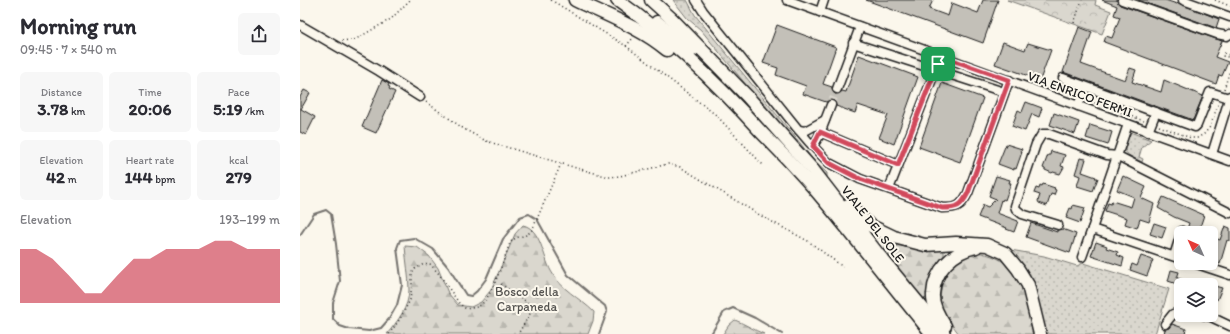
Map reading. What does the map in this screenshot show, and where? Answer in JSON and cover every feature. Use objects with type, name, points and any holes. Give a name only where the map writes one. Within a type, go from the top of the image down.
[{"type":"highway","points":[[575,0],[635,29],[658,42],[748,117]]},
{"type":"highway","points":[[617,0],[686,56],[748,117]]},
{"type":"highway","points":[[626,0],[671,32],[748,96]]},
{"type":"highway","points":[[651,0],[672,19],[748,96]]},
{"type":"highway","points":[[657,0],[672,19]]},
{"type":"highway","name":"VIALE DEL SOLE","points":[[748,96],[814,170],[878,254],[944,334]]},
{"type":"highway","name":"VIALE DEL SOLE","points":[[748,117],[811,185],[932,334]]},
{"type":"highway","points":[[814,170],[834,189],[868,226],[894,237],[925,244],[956,243],[987,245],[1005,253],[1018,269],[1028,285],[1040,334]]},
{"type":"highway","points":[[950,334],[937,313],[933,295],[936,279],[944,266],[957,254],[968,248],[987,245]]},
{"type":"street","points":[[696,0],[708,18],[799,130],[829,163],[860,179],[942,208],[953,208],[963,203],[1009,80]]},
{"type":"street","name":"VIA ENRICO FERMI","points":[[787,0],[1230,161]]},
{"type":"street","points":[[820,12],[824,0]]},
{"type":"street","points":[[1122,0],[1217,34],[1227,36],[1230,34]]},
{"type":"street","points":[[1183,0],[1230,17]]},
{"type":"street","points":[[300,25],[379,71],[420,97]]},
{"type":"street","points":[[837,89],[860,27]]},
{"type":"street","points":[[853,43],[1004,92]]},
{"type":"street","points":[[889,189],[941,56]]},
{"type":"street","points":[[1063,78],[1195,127],[1210,92],[1230,97],[1212,154]]},
{"type":"street","points":[[1078,106],[1085,87]]},
{"type":"street","points":[[813,146],[831,105]]},
{"type":"street","points":[[1148,132],[1156,112]]},
{"type":"street","points":[[799,130],[805,131],[825,120]]},
{"type":"street","points":[[1082,257],[1128,124]]},
{"type":"street","points":[[820,132],[898,165]]},
{"type":"street","points":[[1058,225],[1022,214],[1016,209],[1015,206],[1036,144],[1042,134],[1049,134],[1107,155],[1118,156],[1230,213]]},
{"type":"street","points":[[1092,229],[1174,257]]},
{"type":"street","points":[[1215,270],[1230,275]]},
{"type":"street","points":[[1165,324],[1174,314]]},
{"type":"street","points":[[1218,320],[1230,326]]},
{"type":"path","points":[[330,42],[356,39],[391,19],[410,0]]},
{"type":"path","points":[[551,0],[626,46],[716,115],[763,165]]},
{"type":"path","points":[[1074,23],[1082,0]]},
{"type":"path","points":[[1215,0],[1230,6]]},
{"type":"path","points":[[626,46],[634,37]]},
{"type":"path","points":[[420,97],[464,129],[486,141],[561,164],[609,176],[620,176],[668,164],[680,167],[763,217],[808,241],[843,267]]},
{"type":"path","points":[[389,334],[400,319],[410,300],[412,274],[415,269],[422,265],[430,264],[439,274],[459,303],[466,309],[479,306],[486,298],[496,281],[510,243],[517,237],[530,234],[561,164]]},
{"type":"path","points":[[501,284],[534,307],[518,334]]},
{"type":"green space","points":[[673,0],[687,0],[695,15],[815,162],[827,173],[827,177],[807,159],[701,30],[687,18]]},
{"type":"green space","points":[[1007,0],[1096,0],[1095,5],[1111,11],[1102,34]]},
{"type":"green space","points":[[1130,132],[1151,140],[1142,147],[1139,157],[1143,159],[1142,162],[1127,154],[1125,148]]},
{"type":"green space","name":"Bosco della Carpaneda","points":[[523,225],[534,232],[538,238],[548,265],[555,277],[565,288],[594,312],[593,321],[588,334],[387,334],[402,314],[407,302],[409,279],[405,246],[417,247],[429,256],[438,268],[448,293],[458,305],[471,307],[481,302],[491,290],[515,234]]},
{"type":"green space","points":[[890,242],[905,247],[939,249],[944,251],[944,255],[936,265],[932,274],[929,297],[924,299],[921,297],[888,258],[884,249],[886,243]]},
{"type":"green space","points":[[1005,249],[1044,256],[1077,266],[1083,263],[1169,289],[1155,334],[1045,334]]},
{"type":"green space","points":[[976,252],[997,258],[1006,264],[1013,272],[1019,281],[1023,292],[1033,334],[959,334],[949,320],[941,303],[941,287],[947,272],[958,260],[966,255]]},
{"type":"green space","points":[[735,320],[764,334],[723,334],[729,325]]},
{"type":"building","points":[[866,0],[933,0],[929,9],[948,16],[952,3],[978,13],[983,0],[998,0],[983,43]]},
{"type":"building","points":[[1102,0],[1117,0],[1120,5],[1222,41],[1215,57],[1228,62],[1222,76],[1219,75],[1216,84],[1104,42],[1106,36],[1112,38],[1120,17],[1114,15],[1117,6]]},
{"type":"building","points":[[1138,0],[1165,0],[1178,3],[1219,19],[1216,28]]},
{"type":"building","points":[[777,25],[836,47],[823,84],[832,87],[835,94],[842,91],[846,92],[859,55],[918,77],[894,144],[879,138],[888,115],[858,105],[855,113],[836,106],[833,100],[826,102],[803,94],[806,86],[776,75],[778,68],[763,63]]},
{"type":"building","points":[[1079,27],[1092,32],[1081,64],[1125,80],[1130,68],[1136,70],[1132,82],[1161,92],[1164,80],[1203,96],[1193,120],[1063,72]]},
{"type":"building","points":[[1003,42],[1025,50],[1028,43],[1051,50],[1040,80],[995,64]]},
{"type":"building","points":[[382,80],[389,84],[389,89],[395,92],[376,133],[362,127]]},
{"type":"building","points":[[942,83],[983,98],[960,162],[919,147]]},
{"type":"building","points":[[304,90],[310,93],[301,109],[315,117],[306,135],[300,132],[300,97]]},
{"type":"building","points":[[1026,102],[1042,108],[1039,117],[1032,114],[1025,131],[1012,126],[1018,110],[1022,112]]},
{"type":"building","points":[[1054,113],[1079,122],[1075,134],[1050,125]]},
{"type":"building","points":[[1090,125],[1112,132],[1108,145],[1086,138]]},
{"type":"building","points":[[1006,144],[1022,149],[1016,169],[1014,168],[1014,170],[998,164]]},
{"type":"building","points":[[1051,151],[1065,155],[1061,166],[1064,167],[1060,174],[1052,173],[1043,168]]},
{"type":"building","points":[[1080,158],[1086,159],[1082,172],[1098,178],[1093,191],[1077,186],[1080,176],[1075,174]]},
{"type":"building","points":[[996,176],[1010,180],[1009,183],[1011,183],[1005,200],[1001,200],[997,213],[1018,221],[1014,232],[978,217],[983,205],[988,207],[996,199],[989,196]]},
{"type":"building","points":[[1123,176],[1146,187],[1141,198],[1154,204],[1149,222],[1140,219],[1137,228],[1125,224],[1127,218],[1105,211],[1108,203],[1111,204],[1112,201],[1131,207],[1134,197],[1117,190]]},
{"type":"building","points":[[1043,184],[1055,188],[1054,189],[1056,190],[1054,195],[1051,194],[1047,206],[1039,203],[1038,201],[1040,195],[1034,193],[1036,188],[1039,189],[1040,185],[1042,186]]},
{"type":"building","points":[[1163,197],[1204,215],[1200,226],[1188,226],[1189,223],[1158,208]]},
{"type":"building","points":[[1073,205],[1085,208],[1080,223],[1066,218],[1070,208],[1072,209]]},
{"type":"building","points":[[1031,223],[1057,232],[1057,230],[1062,229],[1076,234],[1070,253],[1026,237]]},
{"type":"building","points":[[1154,223],[1166,227],[1162,238],[1150,234]]},
{"type":"building","points":[[1225,226],[1230,228],[1230,241],[1227,240],[1220,264],[1218,263],[1218,239],[1220,240]]},
{"type":"building","points":[[1096,242],[1107,246],[1106,248],[1118,252],[1117,255],[1124,258],[1122,266],[1091,256]]},
{"type":"building","points":[[1141,256],[1153,260],[1147,276],[1130,270],[1132,264],[1137,266]]},
{"type":"building","points":[[1171,270],[1179,272],[1177,278],[1174,278],[1174,283],[1168,281]]},
{"type":"building","points":[[1218,287],[1222,288],[1218,298]]},
{"type":"building","points":[[1172,324],[1186,329],[1185,334],[1164,334],[1165,329],[1169,328]]},
{"type":"waterway","points":[[300,235],[314,214],[326,210],[331,214],[340,281],[333,303],[333,319],[340,326],[349,329],[369,331],[381,328],[389,319],[397,305],[402,285],[397,248],[400,240],[414,238],[433,249],[448,267],[466,295],[471,296],[486,279],[503,239],[520,217],[529,214],[537,219],[568,275],[605,306],[607,312],[599,334]]},
{"type":"waterway","points":[[711,334],[724,312],[733,308],[755,318],[782,334]]},
{"type":"tunnel","points":[[831,105],[837,89]]},
{"type":"route","points":[[941,56],[1009,80],[963,203],[953,208],[942,208],[860,179],[829,163],[813,146],[820,132],[898,165],[938,64],[941,56]]}]
